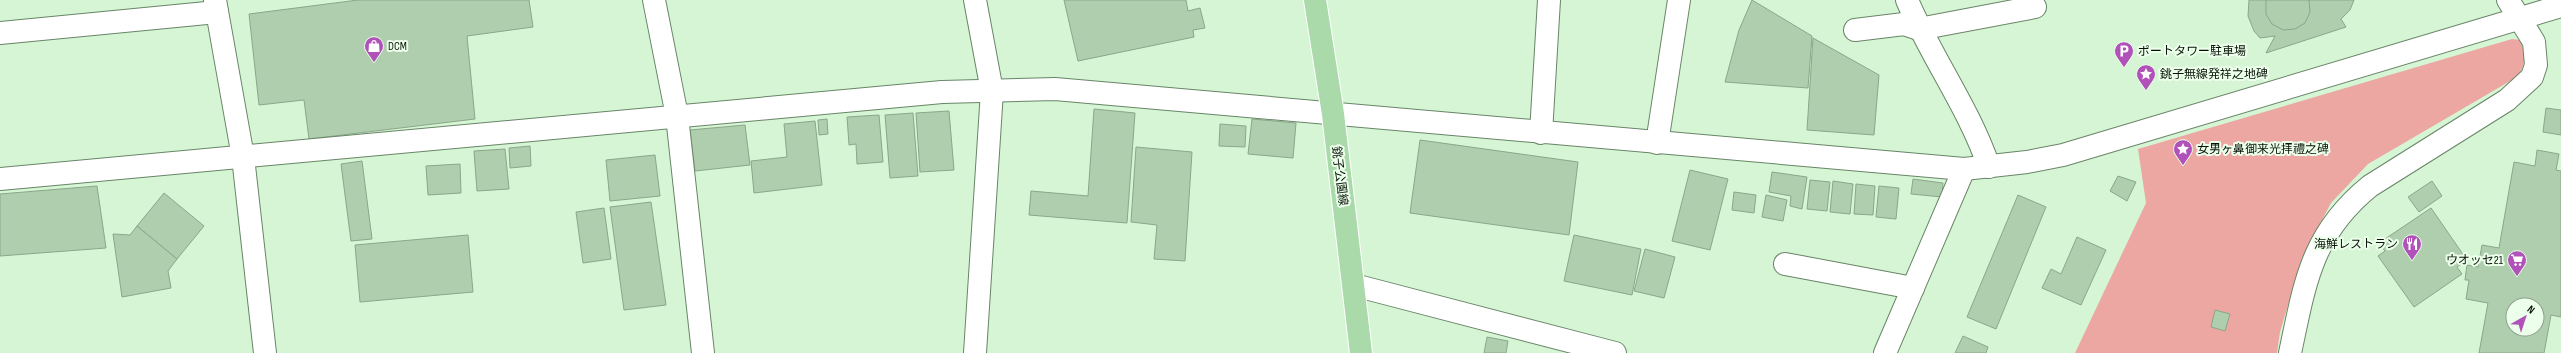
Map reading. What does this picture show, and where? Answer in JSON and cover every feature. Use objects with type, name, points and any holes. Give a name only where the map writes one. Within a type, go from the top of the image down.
[{"type":"main road","name":"銚子公園線","points":[[1315,0],[1333,114],[1361,353]]},
{"type":"street","points":[[654,0],[676,116],[703,353]]},
{"type":"street","points":[[975,0],[992,91],[975,353]]},
{"type":"street","points":[[1541,133],[1549,0]]},
{"type":"street","points":[[1656,144],[1679,0]]},
{"type":"street","points":[[1907,0],[1919,29],[1978,134],[1988,167]]},
{"type":"street","points":[[2290,353],[2306,276],[2319,245],[2350,202],[2370,186],[2507,100],[2521,90],[2532,77],[2536,65],[2534,42],[2521,18],[2508,0]]},
{"type":"street","points":[[0,34],[216,6],[243,156],[265,353]]},
{"type":"street","points":[[0,179],[942,92],[1055,89],[1656,144],[1964,169],[1988,167],[2063,155],[2561,6]]},
{"type":"street","points":[[1855,30],[1904,24],[1919,29],[2035,7]]},
{"type":"street","points":[[1885,353],[1964,169]]},
{"type":"street","points":[[1785,264],[1913,288]]},
{"type":"street","points":[[1354,285],[1615,353]]},
{"type":"shaded area","points":[[2512,39],[2520,40],[2524,55],[2522,68],[2517,77],[2368,164],[2331,203],[2302,258],[2280,332],[2277,353],[2075,353],[2146,203],[2138,149]]},
{"type":"building","points":[[358,0],[529,0],[533,27],[467,36],[475,119],[309,139],[304,100],[259,105],[249,14]]},
{"type":"building","points":[[1064,0],[1186,0],[1188,11],[1200,8],[1205,28],[1193,30],[1194,37],[1078,61]]},
{"type":"building","points":[[1752,0],[1812,36],[1808,88],[1725,82],[1739,30]]},
{"type":"building","points":[[2249,0],[2354,0],[2350,10],[2341,19],[2346,27],[2266,53],[2275,36],[2260,38],[2254,31],[2248,16]]},
{"type":"building","points":[[2266,0],[2309,0],[2310,12],[2305,23],[2295,29],[2283,30],[2272,24],[2266,14]]},
{"type":"building","points":[[1813,38],[1879,75],[1874,135],[1807,130]]},
{"type":"building","points":[[2546,108],[2561,110],[2561,135],[2543,132]]},
{"type":"building","points":[[1094,109],[1135,113],[1127,223],[1029,215],[1031,191],[1088,196]]},
{"type":"building","points":[[949,111],[954,170],[920,172],[916,113]]},
{"type":"building","points":[[913,113],[918,176],[890,178],[885,115]]},
{"type":"building","points":[[879,115],[883,162],[857,164],[856,144],[849,145],[847,117]]},
{"type":"building","points":[[827,119],[828,134],[819,135],[818,120]]},
{"type":"building","points":[[1252,119],[1296,123],[1293,158],[1248,154]]},
{"type":"building","points":[[815,121],[822,185],[754,193],[751,161],[787,157],[784,124]]},
{"type":"building","points":[[1220,124],[1246,126],[1245,147],[1219,146]]},
{"type":"building","points":[[745,125],[750,165],[695,171],[690,130]]},
{"type":"building","points":[[1420,140],[1578,162],[1569,235],[1410,213]]},
{"type":"building","points":[[530,146],[531,166],[510,168],[509,148]]},
{"type":"building","points":[[1136,147],[1192,152],[1185,261],[1154,259],[1157,225],[1131,222]]},
{"type":"building","points":[[505,149],[509,189],[477,191],[474,151]]},
{"type":"building","points":[[2537,150],[2559,154],[2556,170],[2561,171],[2561,317],[2551,315],[2544,353],[2479,353],[2488,303],[2466,299],[2469,280],[2465,280],[2467,265],[2478,267],[2482,245],[2499,248],[2514,162],[2535,166]]},
{"type":"building","points":[[655,155],[660,196],[610,201],[606,160]]},
{"type":"building","points":[[362,161],[372,239],[351,241],[341,164]]},
{"type":"building","points":[[460,164],[461,193],[428,195],[426,166]]},
{"type":"building","points":[[1690,170],[1728,179],[1710,250],[1672,241]]},
{"type":"building","points":[[1772,172],[1807,177],[1802,209],[1790,206],[1791,196],[1769,192]]},
{"type":"building","points":[[2118,176],[2136,182],[2127,201],[2110,191]]},
{"type":"building","points":[[1913,179],[1943,183],[1942,197],[1911,194]]},
{"type":"building","points":[[1810,180],[1830,182],[1827,211],[1807,209]]},
{"type":"building","points":[[1833,181],[1853,184],[1850,214],[1830,212]]},
{"type":"building","points":[[2432,181],[2442,196],[2419,212],[2408,197]]},
{"type":"building","points":[[1856,184],[1875,186],[1873,215],[1854,214]]},
{"type":"building","points":[[97,186],[106,248],[0,256],[0,194]]},
{"type":"building","points":[[1879,186],[1899,188],[1896,219],[1876,217]]},
{"type":"building","points":[[1734,192],[1756,195],[1754,213],[1732,210]]},
{"type":"building","points":[[164,193],[204,226],[177,259],[137,226]]},
{"type":"building","points":[[1766,195],[1787,200],[1783,221],[1762,217]]},
{"type":"building","points":[[2018,195],[2046,207],[1996,329],[1967,317]]},
{"type":"building","points":[[651,202],[666,305],[624,310],[610,207]]},
{"type":"building","points":[[604,208],[611,259],[583,263],[576,212]]},
{"type":"building","points":[[2431,208],[2467,260],[2457,267],[2462,274],[2414,307],[2378,256],[2385,251],[2379,243]]},
{"type":"building","points":[[137,226],[177,259],[168,271],[171,288],[122,297],[113,234],[130,235]]},
{"type":"building","points":[[468,235],[473,292],[360,302],[355,245]]},
{"type":"building","points":[[1574,235],[1641,249],[1632,295],[1564,281]]},
{"type":"building","points":[[2077,237],[2106,250],[2081,305],[2042,288],[2051,269],[2061,274]]},
{"type":"building","points":[[1645,249],[1675,257],[1664,298],[1634,291]]},
{"type":"building","points":[[2215,310],[2230,314],[2225,331],[2211,327]]},
{"type":"building","points":[[1963,336],[1988,347],[1986,353],[1955,353]]},
{"type":"building","points":[[1487,337],[1508,341],[1506,353],[1484,353]]},
{"type":"place","name":"DCM","points":[[374,63]]},
{"type":"place","name":"ポートタワー駐車場","points":[[2124,68]]},
{"type":"place","name":"銚子無線発祥之地碑","points":[[2146,91]]},
{"type":"place","name":"女男ヶ鼻御来光拝禮之碑","points":[[2183,166]]},
{"type":"place","name":"海鮮レストラン","points":[[2412,261]]},
{"type":"place","name":"ウオッセ21","points":[[2517,277]]}]
